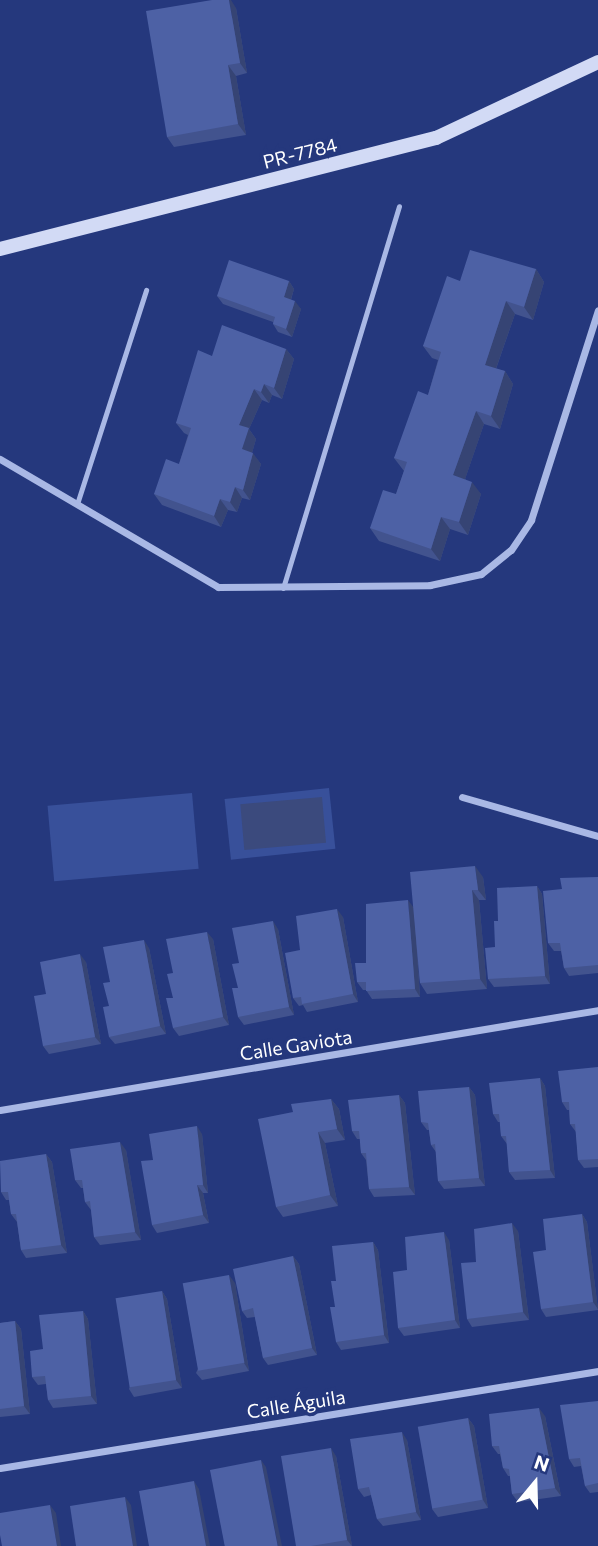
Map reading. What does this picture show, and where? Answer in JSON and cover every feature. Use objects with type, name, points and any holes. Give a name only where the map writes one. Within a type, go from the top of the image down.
[{"type":"street","name":"PR-7784","points":[[0,249],[436,138],[598,62]]},
{"type":"street","points":[[0,458],[218,587],[430,585],[481,574],[511,550],[531,520],[598,310]]},
{"type":"street","points":[[462,797],[598,836]]},
{"type":"street","name":"Calle Gaviota","points":[[0,1110],[598,1010]]},
{"type":"street","name":"Calle Águila","points":[[0,1468],[598,1371]]},
{"type":"lane","points":[[283,588],[399,206]]},
{"type":"lane","points":[[77,504],[146,290]]},
{"type":"shaded area","points":[[329,788],[335,849],[231,860],[225,799]]},
{"type":"shaded area","points":[[192,793],[199,869],[54,881],[48,806]]},
{"type":"shaded area","points":[[322,797],[326,843],[244,850],[240,804]]},
{"type":"building","points":[[212,0],[229,0],[240,63],[228,65],[238,124],[167,137],[146,11]]},
{"type":"building","points":[[470,250],[536,269],[524,307],[506,301],[485,365],[505,371],[491,416],[476,411],[453,475],[472,482],[459,522],[441,517],[431,549],[370,528],[383,490],[396,494],[407,462],[394,458],[418,391],[428,395],[441,352],[423,346],[447,276],[460,281]]},
{"type":"building","points":[[229,260],[289,281],[284,297],[295,301],[286,329],[273,324],[275,317],[217,296]]},
{"type":"building","points":[[222,325],[286,349],[274,388],[264,384],[261,392],[254,389],[239,425],[249,428],[242,449],[253,453],[243,490],[235,487],[230,502],[220,499],[214,516],[154,494],[166,459],[179,464],[191,428],[176,423],[198,350],[212,356]]},
{"type":"building","points":[[475,866],[478,890],[472,890],[480,979],[420,983],[410,872]]},
{"type":"building","points":[[598,877],[598,965],[564,968],[560,943],[548,943],[543,891],[562,889],[560,878]]},
{"type":"building","points":[[537,886],[545,976],[488,979],[485,948],[495,947],[494,921],[498,921],[497,888]]},
{"type":"building","points":[[408,900],[415,989],[366,991],[366,982],[357,982],[355,963],[366,963],[366,904]]},
{"type":"building","points":[[337,909],[353,994],[302,1004],[301,997],[293,998],[285,953],[300,950],[296,916]]},
{"type":"building","points":[[273,921],[289,1007],[238,1017],[232,988],[238,988],[232,964],[239,963],[232,928]]},
{"type":"building","points":[[207,932],[223,1017],[173,1028],[166,998],[173,998],[167,974],[173,973],[166,939]]},
{"type":"building","points":[[144,940],[160,1026],[109,1037],[103,1007],[109,1006],[103,983],[110,982],[103,947]]},
{"type":"building","points":[[80,954],[95,1037],[43,1046],[34,996],[46,994],[40,962]]},
{"type":"building","points":[[598,1067],[598,1159],[578,1160],[575,1124],[570,1124],[569,1102],[562,1102],[558,1071]]},
{"type":"building","points":[[540,1078],[550,1170],[509,1172],[506,1136],[501,1136],[499,1114],[493,1114],[489,1083]]},
{"type":"building","points":[[469,1087],[479,1178],[438,1181],[435,1144],[431,1145],[428,1123],[421,1122],[418,1091]]},
{"type":"building","points":[[399,1095],[409,1187],[369,1189],[366,1153],[361,1153],[359,1131],[352,1131],[348,1100]]},
{"type":"building","points":[[331,1099],[337,1129],[318,1132],[330,1195],[276,1207],[258,1119],[293,1112],[291,1104]]},
{"type":"building","points":[[197,1126],[203,1185],[197,1185],[203,1215],[152,1225],[141,1161],[153,1160],[149,1134]]},
{"type":"building","points":[[120,1142],[135,1232],[94,1237],[90,1201],[85,1202],[82,1180],[75,1180],[70,1149]]},
{"type":"building","points":[[46,1154],[61,1245],[21,1250],[16,1214],[11,1214],[8,1192],[1,1192],[0,1161]]},
{"type":"building","points":[[582,1214],[593,1302],[541,1309],[533,1252],[546,1250],[543,1219]]},
{"type":"building","points":[[512,1223],[523,1312],[467,1319],[461,1263],[476,1262],[474,1229]]},
{"type":"building","points":[[444,1232],[455,1320],[398,1328],[393,1272],[407,1270],[405,1237]]},
{"type":"building","points":[[373,1242],[384,1335],[336,1342],[330,1307],[335,1307],[331,1281],[336,1281],[332,1246]]},
{"type":"building","points":[[293,1256],[312,1348],[263,1358],[253,1308],[242,1311],[233,1269]]},
{"type":"building","points":[[229,1275],[244,1363],[198,1371],[183,1283]]},
{"type":"building","points":[[162,1291],[176,1380],[130,1387],[116,1298]]},
{"type":"building","points":[[83,1311],[91,1396],[48,1400],[45,1376],[32,1377],[30,1351],[43,1349],[39,1315]]},
{"type":"building","points":[[15,1321],[24,1406],[0,1409],[0,1323]]},
{"type":"building","points":[[598,1401],[598,1483],[585,1486],[580,1458],[569,1459],[560,1405]]},
{"type":"building","points":[[539,1408],[555,1488],[512,1494],[509,1469],[503,1468],[499,1446],[492,1446],[489,1414]]},
{"type":"building","points":[[468,1418],[482,1500],[432,1509],[418,1427]]},
{"type":"building","points":[[402,1432],[416,1512],[377,1519],[369,1487],[358,1489],[350,1439]]},
{"type":"building","points":[[331,1448],[347,1540],[296,1546],[281,1456]]},
{"type":"building","points":[[261,1460],[278,1546],[225,1546],[210,1470]]},
{"type":"building","points":[[194,1481],[206,1546],[149,1546],[139,1491]]},
{"type":"building","points":[[125,1497],[133,1546],[76,1546],[70,1506]]},
{"type":"building","points":[[50,1505],[57,1546],[2,1546],[0,1513]]}]
